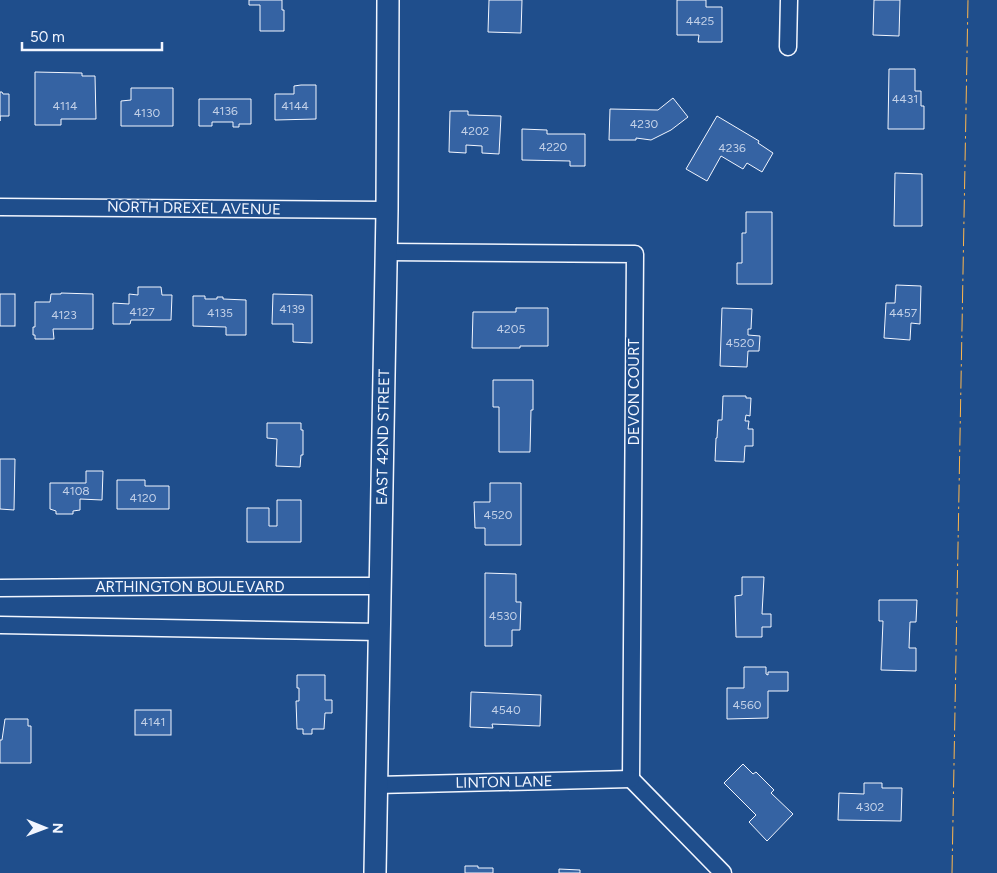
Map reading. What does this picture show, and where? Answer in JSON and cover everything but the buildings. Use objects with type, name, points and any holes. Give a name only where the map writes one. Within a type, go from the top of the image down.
[{"type":"street","name":"EAST 42ND STREET","points":[[375,873],[387,210],[388,0]]},
{"type":"street","points":[[788,0],[788,48]]},
{"type":"street","name":"NORTH DREXEL AVENUE","points":[[0,207],[387,210]]},
{"type":"street","name":"DEVON COURT","points":[[386,252],[635,254],[631,779]]},
{"type":"street","name":"ARTHINGTON BOULEVARD","points":[[0,588],[381,586]]},
{"type":"street","points":[[0,625],[380,632]]},
{"type":"street","points":[[631,779],[723,873]]},
{"type":"street","name":"LINTON LANE","points":[[377,785],[631,779]]},
{"type":"power","points":[[952,873],[968,0]]}]
